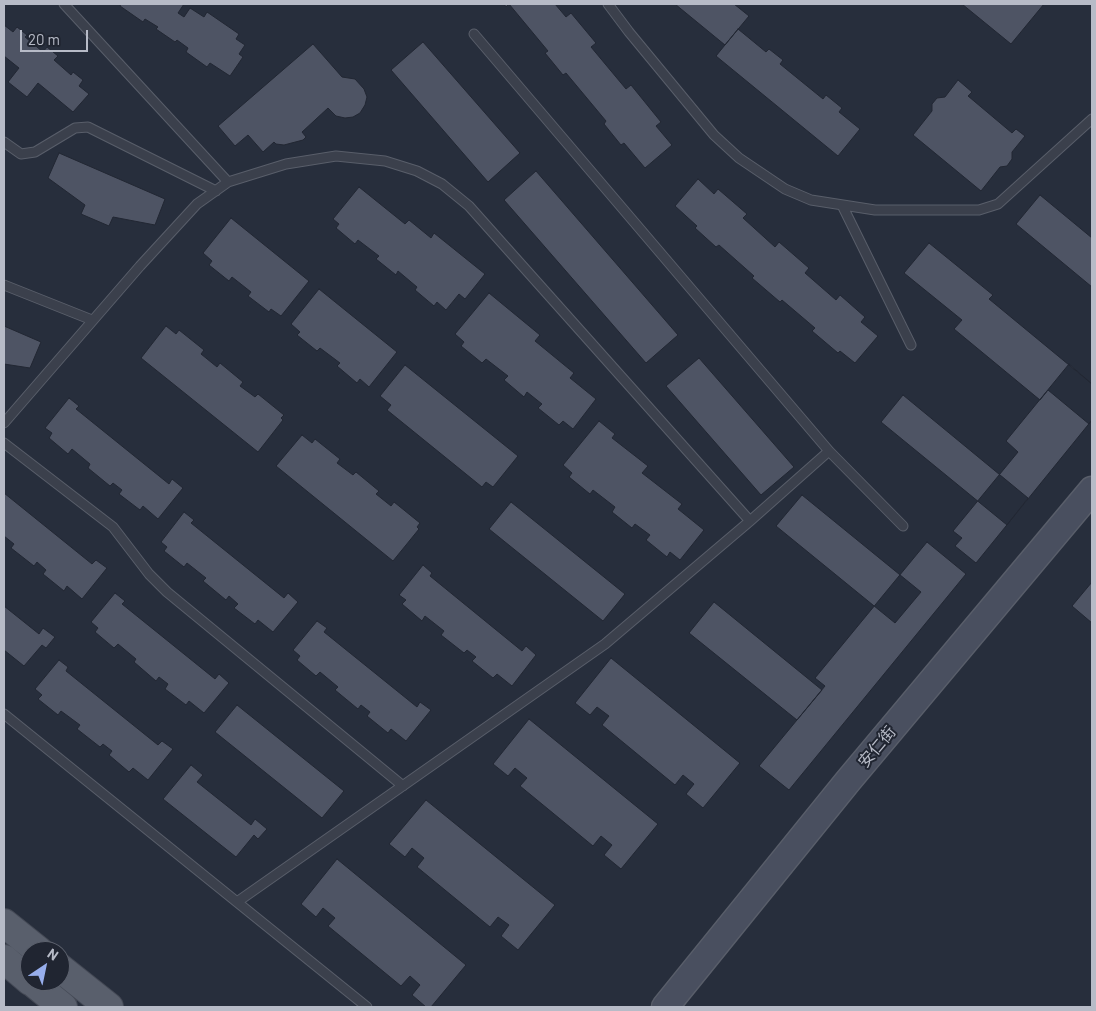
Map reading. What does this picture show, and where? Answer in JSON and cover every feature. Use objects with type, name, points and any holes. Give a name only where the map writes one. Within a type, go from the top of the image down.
[{"type":"main road","points":[[4,923],[26,941]]},
{"type":"main road","points":[[4,960],[20,973]]},
{"type":"main road","points":[[70,976],[109,1007]]},
{"type":"main road","points":[[43,991],[63,1007]]},
{"type":"street","name":"安仁街","points":[[665,1007],[848,782],[1092,490]]},
{"type":"lane","points":[[64,4],[228,182]]},
{"type":"lane","points":[[608,4],[714,135],[739,158],[785,189],[811,200],[875,210],[979,210],[998,204],[1092,119]]},
{"type":"lane","points":[[474,34],[829,451],[903,526]]},
{"type":"lane","points":[[4,142],[21,154],[35,152],[75,128],[88,128],[216,191]]},
{"type":"lane","points":[[4,423],[92,320],[197,204],[228,182],[286,164],[336,156],[385,161],[417,171],[442,184],[469,206],[750,521]]},
{"type":"lane","points":[[842,205],[911,346]]},
{"type":"lane","points":[[4,285],[92,320]]},
{"type":"lane","points":[[4,443],[114,527],[149,574],[167,592],[403,786]]},
{"type":"lane","points":[[236,902],[605,644],[829,451]]},
{"type":"lane","points":[[4,714],[367,1007]]},
{"type":"building","points":[[121,4],[184,4],[178,13],[184,17],[190,8],[204,17],[207,12],[239,34],[236,39],[245,45],[239,54],[243,57],[230,76],[210,63],[207,67],[186,52],[188,48],[177,40],[175,42],[156,29],[158,27],[145,19],[143,22],[120,6]]},
{"type":"building","points":[[509,4],[555,4],[566,17],[571,13],[596,43],[591,47],[626,89],[631,85],[661,122],[656,126],[672,145],[645,168],[624,143],[621,145],[604,124],[606,121],[566,73],[563,75],[545,53],[548,51]]},
{"type":"building","points":[[675,4],[734,4],[749,16],[725,45]]},
{"type":"building","points":[[962,4],[1044,4],[1011,44]]},
{"type":"building","points":[[4,25],[13,32],[17,27],[27,35],[25,37],[43,52],[47,47],[58,56],[54,60],[71,75],[73,72],[83,80],[79,86],[89,94],[73,112],[38,83],[27,97],[8,82],[19,68],[4,56]]},
{"type":"building","points":[[738,29],[766,52],[769,49],[783,60],[780,64],[823,99],[826,95],[842,108],[839,112],[860,129],[838,156],[716,56]]},
{"type":"building","points":[[423,42],[520,153],[488,182],[391,70]]},
{"type":"building","points":[[313,44],[342,77],[355,79],[364,89],[367,97],[360,113],[353,117],[345,118],[336,116],[328,108],[302,132],[306,137],[303,140],[284,145],[274,142],[263,152],[248,135],[235,146],[218,126]]},
{"type":"building","points":[[958,80],[972,92],[968,96],[1012,133],[1016,129],[1025,136],[1012,152],[1012,159],[1007,166],[1000,167],[981,191],[913,135],[932,111],[932,104],[937,98],[945,97]]},
{"type":"building","points":[[59,153],[165,199],[155,225],[113,217],[109,226],[81,214],[85,205],[48,178]]},
{"type":"building","points":[[536,171],[678,335],[646,363],[504,200]]},
{"type":"building","points":[[698,179],[714,194],[718,189],[747,214],[743,218],[775,247],[779,242],[809,268],[805,273],[836,300],[840,295],[865,317],[861,322],[878,336],[855,363],[840,351],[838,353],[812,331],[815,328],[752,278],[754,276],[719,245],[716,247],[675,206]]},
{"type":"building","points":[[359,187],[405,224],[409,220],[431,238],[434,233],[485,274],[465,299],[459,294],[446,310],[437,302],[434,306],[415,290],[417,287],[398,271],[396,275],[376,259],[379,256],[358,240],[355,244],[336,228],[339,224],[333,219]]},
{"type":"building","points":[[1040,195],[1092,238],[1092,287],[1016,224]]},
{"type":"building","points":[[231,218],[309,281],[281,316],[271,309],[269,312],[248,296],[251,292],[232,277],[229,281],[209,265],[212,261],[203,253]]},
{"type":"building","points":[[929,243],[993,295],[989,299],[1092,384],[1092,420],[1089,424],[1048,390],[1040,400],[954,329],[962,320],[904,273]]},
{"type":"building","points":[[319,289],[397,352],[369,387],[360,379],[357,383],[337,366],[340,363],[320,348],[317,351],[297,335],[300,332],[291,324]]},
{"type":"building","points":[[489,293],[540,335],[535,341],[574,373],[570,378],[596,399],[573,429],[563,421],[559,425],[538,408],[542,404],[527,392],[524,397],[504,380],[508,376],[486,359],[482,363],[461,346],[464,342],[455,334]]},
{"type":"building","points":[[4,326],[41,342],[30,368],[4,364]]},
{"type":"building","points":[[166,326],[176,334],[179,330],[204,350],[201,354],[217,367],[220,363],[243,382],[240,386],[255,397],[258,394],[284,415],[281,418],[283,420],[258,452],[141,358]]},
{"type":"building","points":[[699,358],[794,467],[761,495],[666,386]]},
{"type":"building","points":[[1069,364],[1092,384],[1092,420],[976,563],[955,546],[962,538],[953,531],[1018,452],[1006,441]]},
{"type":"building","points":[[405,365],[518,456],[493,487],[486,482],[482,487],[387,410],[391,405],[380,396]]},
{"type":"building","points":[[903,395],[1028,498],[1007,525],[881,422]]},
{"type":"building","points":[[69,398],[79,406],[76,409],[169,484],[172,479],[183,488],[158,519],[143,506],[140,510],[119,494],[122,490],[113,483],[110,486],[88,468],[90,464],[72,449],[68,454],[49,438],[52,433],[45,428]]},
{"type":"building","points":[[599,421],[615,434],[612,438],[648,466],[642,473],[682,504],[678,509],[704,530],[680,560],[670,552],[667,557],[646,540],[650,535],[635,524],[632,528],[612,512],[615,507],[593,490],[590,494],[569,477],[572,473],[563,465]]},
{"type":"building","points":[[302,435],[312,443],[315,439],[340,459],[337,463],[353,475],[356,472],[379,491],[376,494],[391,506],[394,502],[420,523],[417,527],[419,529],[393,561],[276,466]]},
{"type":"building","points":[[4,493],[92,564],[96,560],[107,568],[82,599],[67,586],[64,591],[43,574],[46,570],[37,562],[34,566],[11,548],[14,544],[4,536]]},
{"type":"building","points":[[802,495],[921,592],[895,623],[776,526]]},
{"type":"building","points":[[511,502],[625,594],[603,621],[489,529]]},
{"type":"building","points":[[184,512],[194,520],[191,523],[284,598],[288,593],[298,602],[273,632],[258,620],[255,624],[234,608],[238,604],[229,596],[226,600],[203,581],[206,578],[187,563],[184,567],[164,551],[167,547],[161,542]]},
{"type":"building","points":[[927,542],[966,574],[789,790],[759,766],[825,686],[815,678]]},
{"type":"building","points":[[423,565],[432,573],[430,576],[522,651],[526,646],[536,655],[512,686],[497,674],[493,678],[472,661],[476,657],[467,650],[464,653],[441,635],[444,631],[425,616],[422,621],[402,604],[406,600],[399,595]]},
{"type":"building","points":[[1092,582],[1092,623],[1072,606]]},
{"type":"building","points":[[115,593],[125,601],[122,604],[215,679],[219,674],[229,683],[204,713],[189,701],[186,705],[165,689],[168,684],[159,677],[156,681],[134,662],[136,659],[118,644],[114,648],[95,632],[98,628],[91,622]]},
{"type":"building","points":[[714,602],[822,690],[797,720],[689,633]]},
{"type":"building","points":[[4,606],[39,634],[43,628],[55,637],[46,648],[42,645],[24,666],[4,650]]},
{"type":"building","points":[[317,621],[327,628],[324,632],[417,707],[420,702],[431,710],[406,741],[391,729],[388,733],[367,716],[370,712],[361,705],[358,709],[335,690],[338,687],[320,672],[316,676],[297,660],[300,656],[293,650]]},
{"type":"building","points":[[611,658],[740,763],[703,808],[686,794],[694,784],[683,775],[675,785],[602,725],[609,716],[597,707],[590,715],[575,703]]},
{"type":"building","points":[[59,660],[68,667],[66,671],[158,745],[162,741],[173,749],[148,780],[133,768],[129,772],[109,755],[112,751],[103,744],[100,747],[77,729],[80,725],[61,711],[58,715],[38,699],[42,695],[35,689]]},
{"type":"building","points":[[237,705],[344,791],[322,818],[215,732]]},
{"type":"building","points":[[529,719],[658,824],[621,869],[604,855],[612,845],[601,836],[593,846],[520,786],[527,778],[515,768],[508,776],[493,764]]},
{"type":"building","points":[[191,765],[203,775],[197,782],[251,825],[255,819],[267,829],[258,839],[254,835],[236,857],[163,799]]},
{"type":"building","points":[[426,800],[555,905],[518,950],[501,936],[509,925],[498,917],[490,927],[417,867],[424,858],[412,848],[405,857],[389,844]]},
{"type":"building","points":[[337,859],[466,965],[431,1007],[426,1007],[412,995],[420,985],[410,976],[401,986],[328,926],[335,918],[323,908],[316,917],[301,904]]}]
